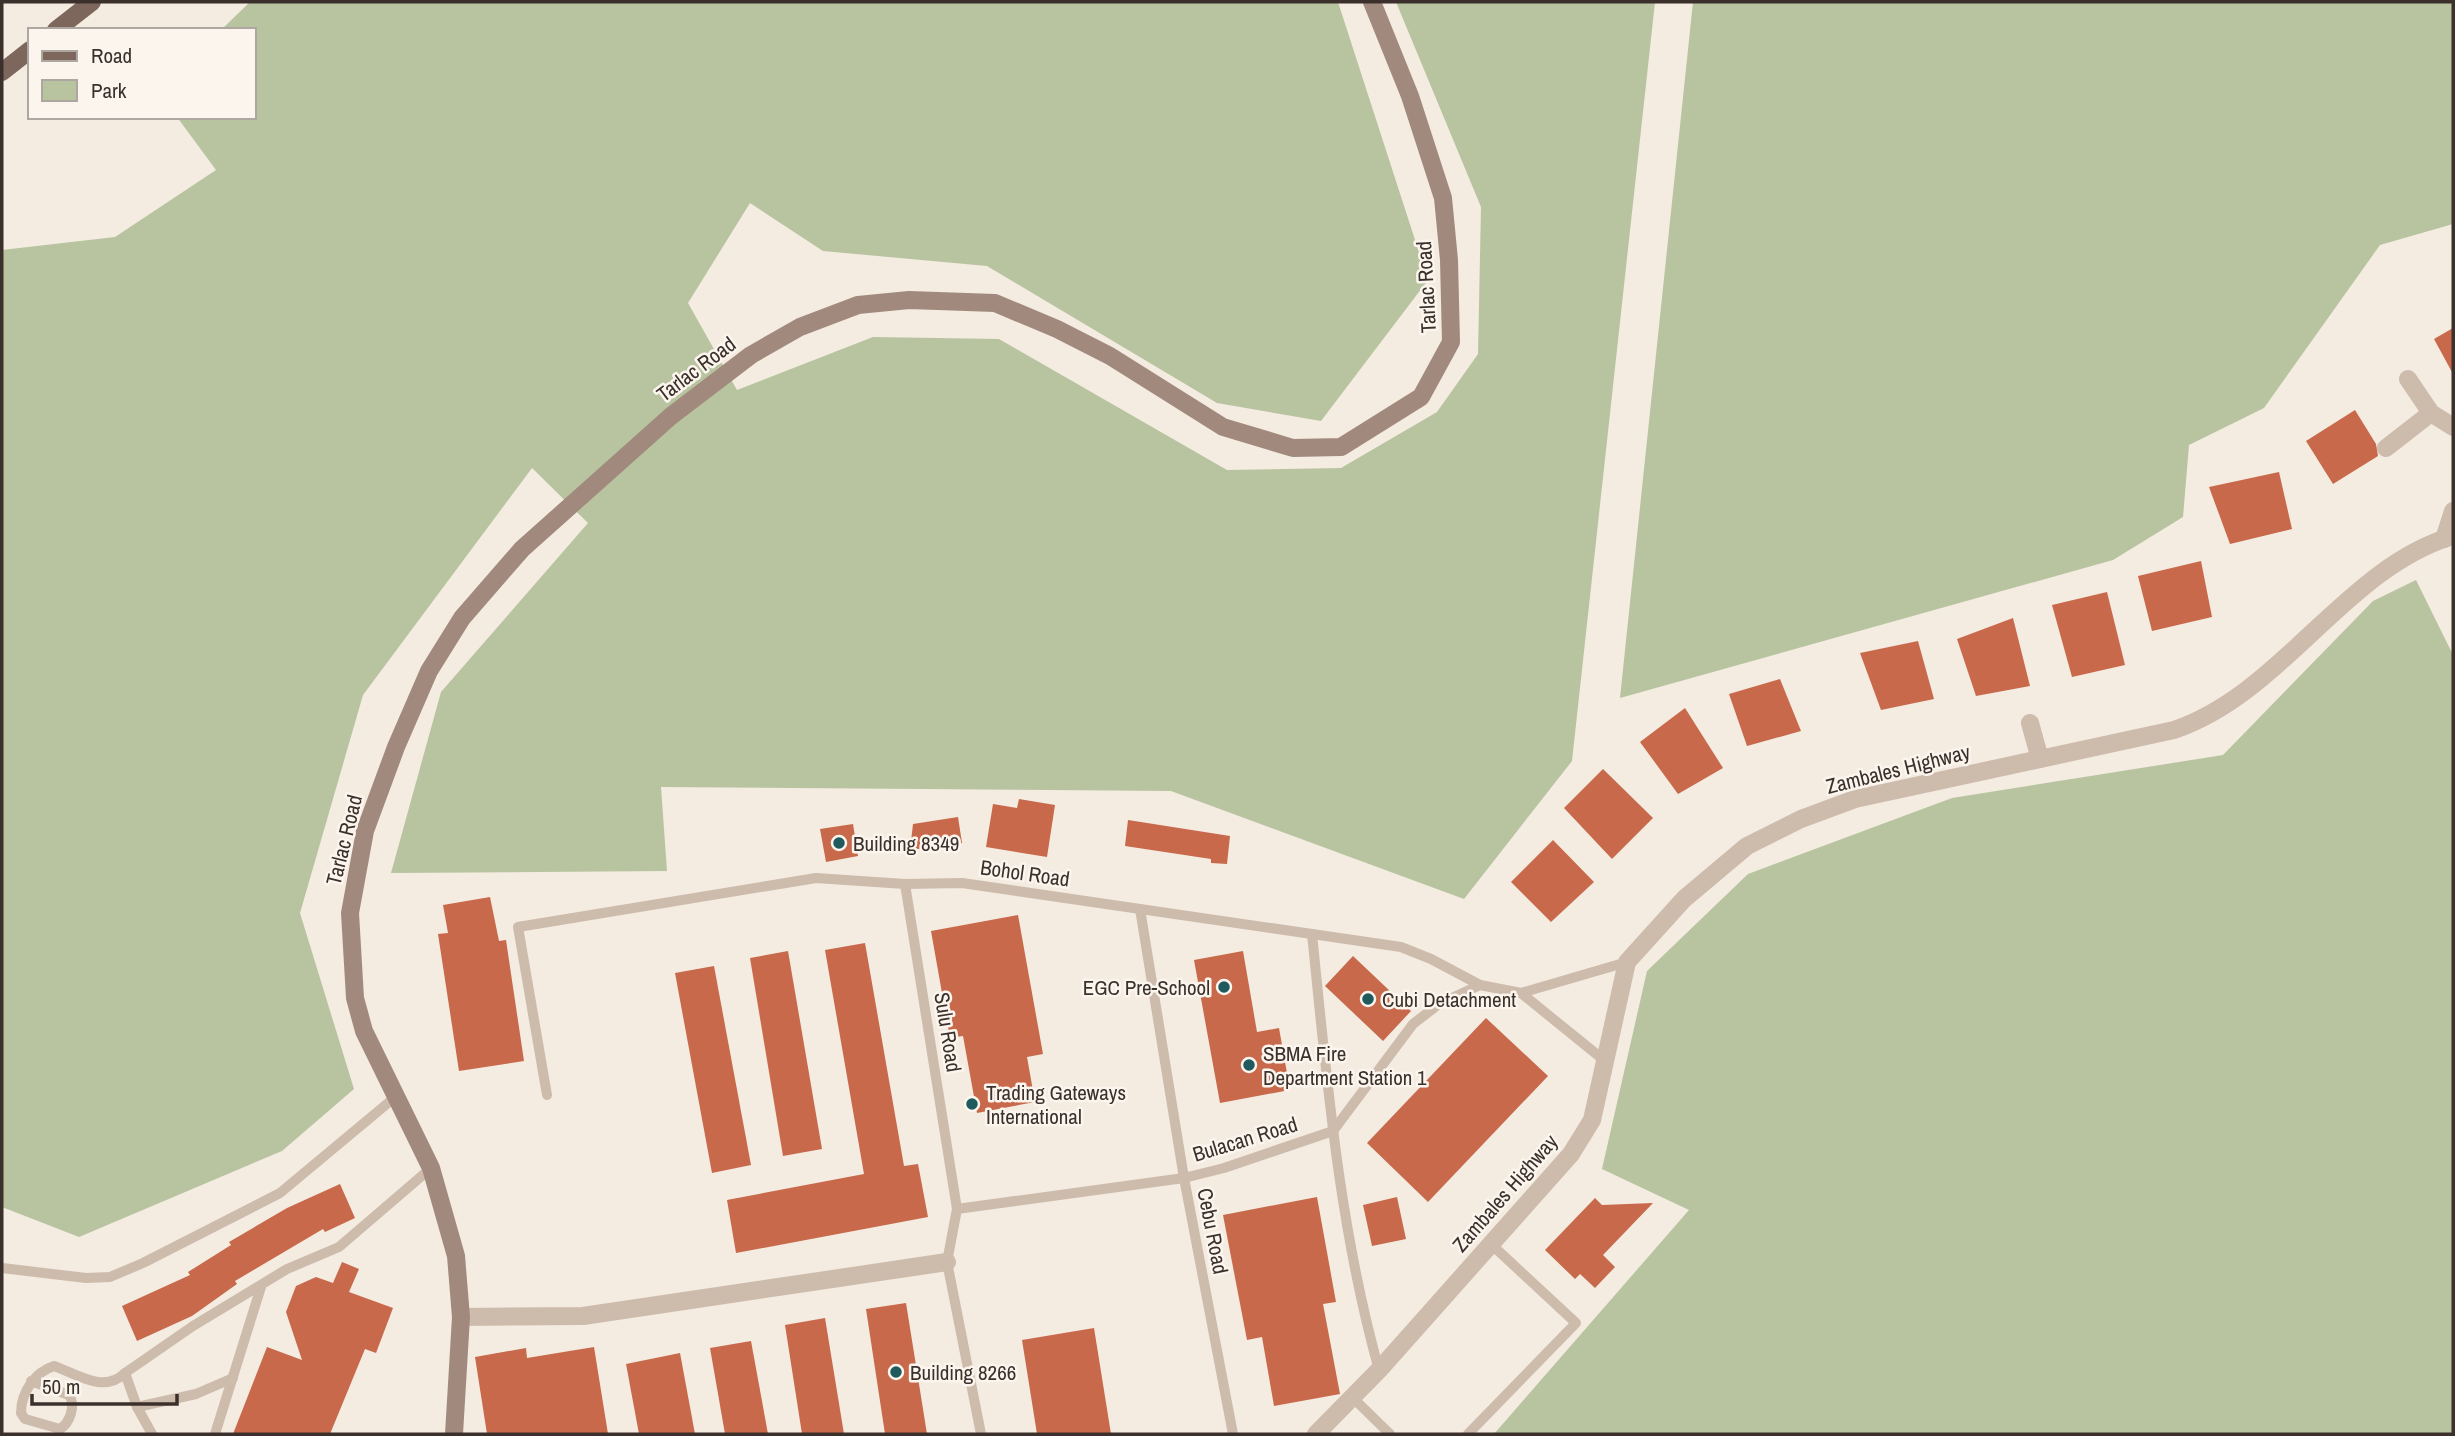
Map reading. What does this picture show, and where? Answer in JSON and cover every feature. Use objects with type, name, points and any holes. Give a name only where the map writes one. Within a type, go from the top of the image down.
[{"type":"main road","points":[[59,28],[92,2]]},
{"type":"main road","name":"Tarlac Road","points":[[454,1434],[461,1317],[456,1256],[431,1168],[394,1098],[364,1031],[355,999],[350,913],[365,831],[396,747],[429,671],[462,618],[522,550],[671,416],[751,355],[800,327],[858,305],[909,300],[995,303],[1057,329],[1110,356],[1223,427],[1293,447],[1341,447],[1421,397],[1451,342],[1449,260],[1443,198],[1410,96],[1372,2]]},
{"type":"main road","points":[[2,72],[28,52]]},
{"type":"street","points":[[2409,379],[2431,413],[2453,426]]},
{"type":"street","points":[[2386,448],[2431,413]]},
{"type":"street","points":[[2449,537],[2453,511]]},
{"type":"street","name":"Zambales Highway","points":[[1316,1434],[1379,1370],[1571,1154],[1592,1120],[1627,962],[1684,899],[1747,846],[1801,819],[1855,799],[2175,730],[2203,720],[2237,699],[2387,569],[2449,537]]},
{"type":"street","points":[[2030,723],[2040,759]]},
{"type":"street","points":[[461,1317],[583,1316],[947,1262]]},
{"type":"lane","name":"Bohol Road","points":[[547,1096],[518,927],[816,878],[905,884],[962,883],[1401,947],[1480,985],[1521,993],[1627,962]]},
{"type":"lane","name":"Sulu Road","points":[[905,884],[957,1209],[947,1262],[981,1434]]},
{"type":"lane","name":"Cebu Road","points":[[1140,909],[1184,1178],[1233,1434]]},
{"type":"lane","points":[[1312,934],[1333,1131],[1359,1298],[1379,1370]]},
{"type":"lane","points":[[1333,1131],[1413,1024],[1439,1004],[1480,985]]},
{"type":"lane","name":"Bohol Road","points":[[1521,993],[1605,1061]]},
{"type":"lane","points":[[2,1268],[60,1277],[110,1277],[280,1193],[394,1098]]},
{"type":"lane","name":"Bulacan Road","points":[[957,1209],[1184,1178],[1224,1168],[1333,1131]]},
{"type":"lane","points":[[31,1381],[69,1395],[73,1405],[65,1426],[60,1429],[25,1419],[20,1408],[31,1381],[46,1368],[54,1366],[101,1384],[110,1384],[193,1326],[287,1269],[339,1247],[431,1168]]},
{"type":"lane","points":[[1468,1434],[1576,1323],[1492,1244]]},
{"type":"lane","points":[[215,1434],[261,1287]]},
{"type":"lane","points":[[125,1373],[136,1407],[152,1434]]},
{"type":"lane","points":[[136,1407],[195,1394],[233,1378]]},
{"type":"lane","points":[[1353,1398],[1390,1434]]},
{"type":"green space","points":[[250,2],[1338,2],[1428,280],[1321,421],[1217,403],[987,266],[823,251],[750,203],[688,303],[737,390],[873,337],[999,339],[1227,470],[1341,468],[1437,412],[1478,354],[1481,207],[1396,2],[1655,2],[1572,761],[1464,899],[1171,791],[661,787],[667,871],[391,873],[441,692],[588,523],[532,468],[363,695],[300,913],[354,1089],[282,1151],[79,1237],[2,1207],[2,250],[115,237],[216,170],[178,119],[256,119],[256,28],[223,28]]},
{"type":"green space","points":[[1693,2],[2453,2],[2453,224],[2380,245],[2264,408],[2189,445],[2183,517],[2113,560],[1620,698]]},
{"type":"green space","points":[[2416,580],[2453,655],[2453,1434],[1494,1434],[1689,1210],[1602,1169],[1647,971],[1748,874],[1952,798],[2223,755],[2373,601]]},
{"type":"building","points":[[2453,328],[2453,374],[2434,339]]},
{"type":"building","points":[[2355,410],[2376,444],[2378,456],[2333,484],[2306,441]]},
{"type":"building","points":[[2279,472],[2292,529],[2230,544],[2209,487]]},
{"type":"building","points":[[2201,561],[2212,617],[2152,631],[2138,576]]},
{"type":"building","points":[[2107,592],[2125,665],[2072,677],[2052,605]]},
{"type":"building","points":[[2013,618],[2030,686],[1976,696],[1957,639]]},
{"type":"building","points":[[1918,641],[1934,699],[1881,710],[1860,653]]},
{"type":"building","points":[[1780,679],[1801,731],[1747,746],[1729,694]]},
{"type":"building","points":[[1685,708],[1723,768],[1678,794],[1640,742]]},
{"type":"building","points":[[1603,769],[1653,818],[1612,859],[1564,808]]},
{"type":"building","points":[[1019,799],[1055,805],[1047,857],[986,847],[993,804],[1017,808]]},
{"type":"building","points":[[958,817],[962,843],[910,850],[913,824]]},
{"type":"building","points":[[1128,820],[1230,836],[1227,864],[1211,863],[1211,859],[1125,846]]},
{"type":"building","name":"Building 8349","points":[[853,824],[858,856],[826,862],[820,829]]},
{"type":"building","points":[[1553,840],[1594,882],[1551,922],[1511,882]]},
{"type":"building","points":[[490,897],[499,941],[506,940],[524,1061],[459,1071],[438,934],[448,933],[443,905]]},
{"type":"building","points":[[1018,915],[1043,1054],[1027,1057],[1035,1102],[977,1113],[963,1036],[950,1038],[931,931]]},
{"type":"building","points":[[865,943],[904,1166],[918,1164],[928,1217],[736,1253],[727,1200],[864,1174],[825,950]]},
{"type":"building","points":[[788,951],[822,1149],[783,1156],[750,958]]},
{"type":"building","points":[[1243,951],[1257,1032],[1279,1028],[1290,1090],[1220,1103],[1194,960]]},
{"type":"building","name":"Cubi Detachment","points":[[1353,956],[1411,1011],[1383,1041],[1325,986]]},
{"type":"building","points":[[714,966],[751,1165],[712,1173],[675,973]]},
{"type":"building","points":[[1486,1018],[1548,1076],[1428,1202],[1367,1143]]},
{"type":"building","points":[[340,1184],[355,1218],[325,1232],[323,1229],[235,1281],[237,1284],[192,1316],[137,1341],[122,1306],[190,1275],[188,1272],[231,1245],[229,1242],[287,1208]]},
{"type":"building","points":[[1317,1197],[1336,1302],[1323,1304],[1340,1394],[1274,1406],[1262,1337],[1247,1340],[1223,1215]]},
{"type":"building","points":[[1397,1197],[1406,1239],[1372,1246],[1363,1205]]},
{"type":"building","points":[[1595,1198],[1602,1205],[1653,1203],[1603,1255],[1615,1267],[1595,1288],[1580,1274],[1575,1279],[1545,1250]]},
{"type":"building","points":[[342,1262],[359,1269],[349,1292],[393,1308],[376,1353],[365,1349],[330,1434],[233,1434],[267,1347],[302,1360],[286,1312],[296,1286],[316,1277],[333,1283]]},
{"type":"building","name":"Building 8266","points":[[906,1303],[927,1434],[885,1434],[866,1309]]},
{"type":"building","points":[[825,1318],[844,1434],[802,1434],[785,1325]]},
{"type":"building","points":[[1094,1328],[1111,1434],[1037,1434],[1022,1340]]},
{"type":"building","points":[[751,1341],[768,1434],[725,1434],[710,1348]]},
{"type":"building","points":[[594,1347],[608,1434],[487,1434],[475,1357],[526,1348],[527,1358]]},
{"type":"building","points":[[680,1353],[695,1434],[639,1434],[626,1364]]},
{"type":"place","name":"Building 8349","points":[[839,843]]},
{"type":"place","name":"EGC Pre-School","points":[[1224,987]]},
{"type":"place","name":"Cubi Detachment","points":[[1368,999]]},
{"type":"place","name":"SBMA Fire Department Station 1","points":[[1249,1065]]},
{"type":"place","name":"Trading Gateways International","points":[[972,1104]]},
{"type":"place","name":"Building 8266","points":[[896,1372]]}]
